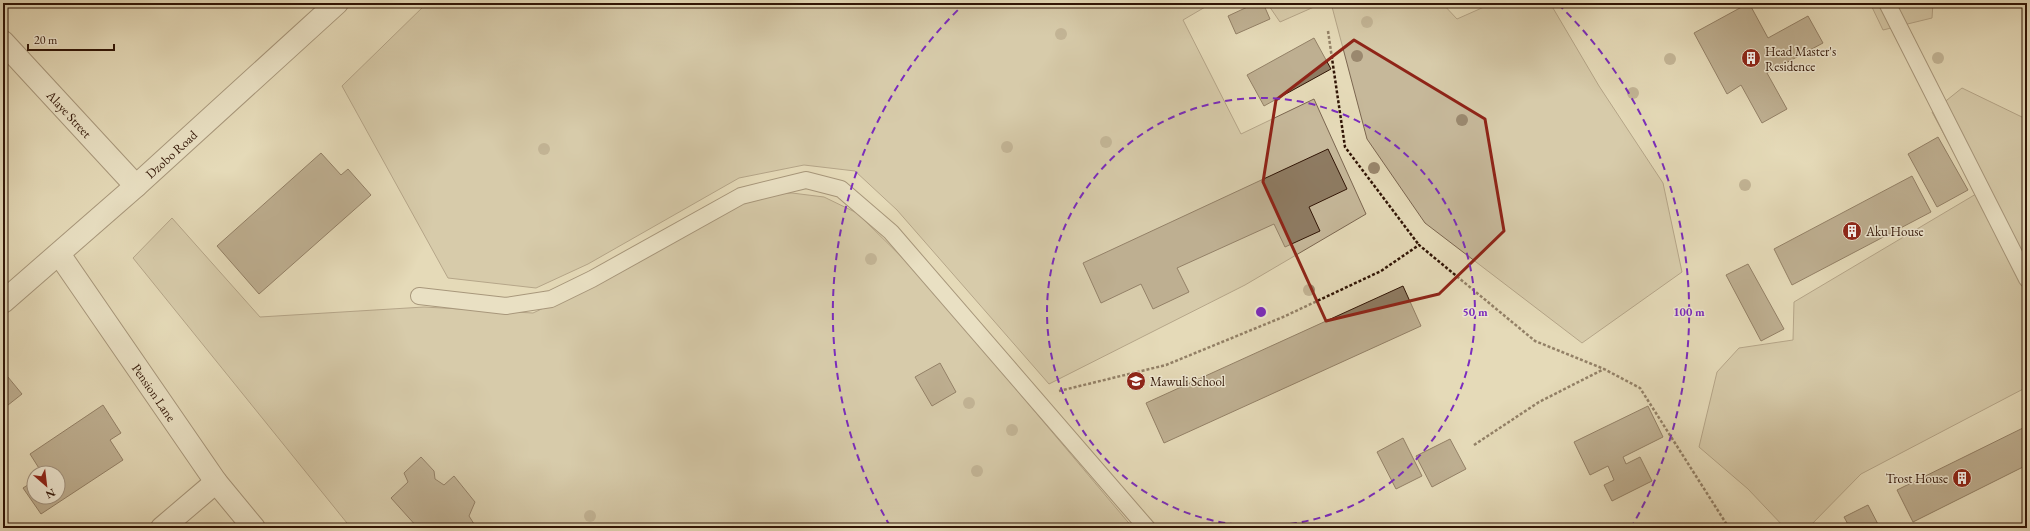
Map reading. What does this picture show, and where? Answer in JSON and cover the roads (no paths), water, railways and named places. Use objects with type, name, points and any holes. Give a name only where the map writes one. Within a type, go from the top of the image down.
[{"type":"street","name":"Dzobo Road","points":[[3,302],[136,186],[337,3]]},
{"type":"street","name":"Alaye Street","points":[[3,42],[136,186]]},
{"type":"street","name":"Pension Lane","points":[[59,254],[216,482],[254,528]]},
{"type":"street","points":[[162,528],[216,482]]},
{"type":"lane","points":[[1887,3],[2027,279]]},
{"type":"lane","points":[[419,296],[506,306],[551,299],[592,279],[741,196],[806,180],[841,189],[891,232],[1147,528]]},
{"type":"place","name":"Head Master's Residence","points":[[1751,58]]},
{"type":"place","name":"Aku House","points":[[1852,231]]},
{"type":"place","name":"Mawuli School","points":[[1136,381]]},
{"type":"place","name":"Trost House","points":[[1962,478]]}]
